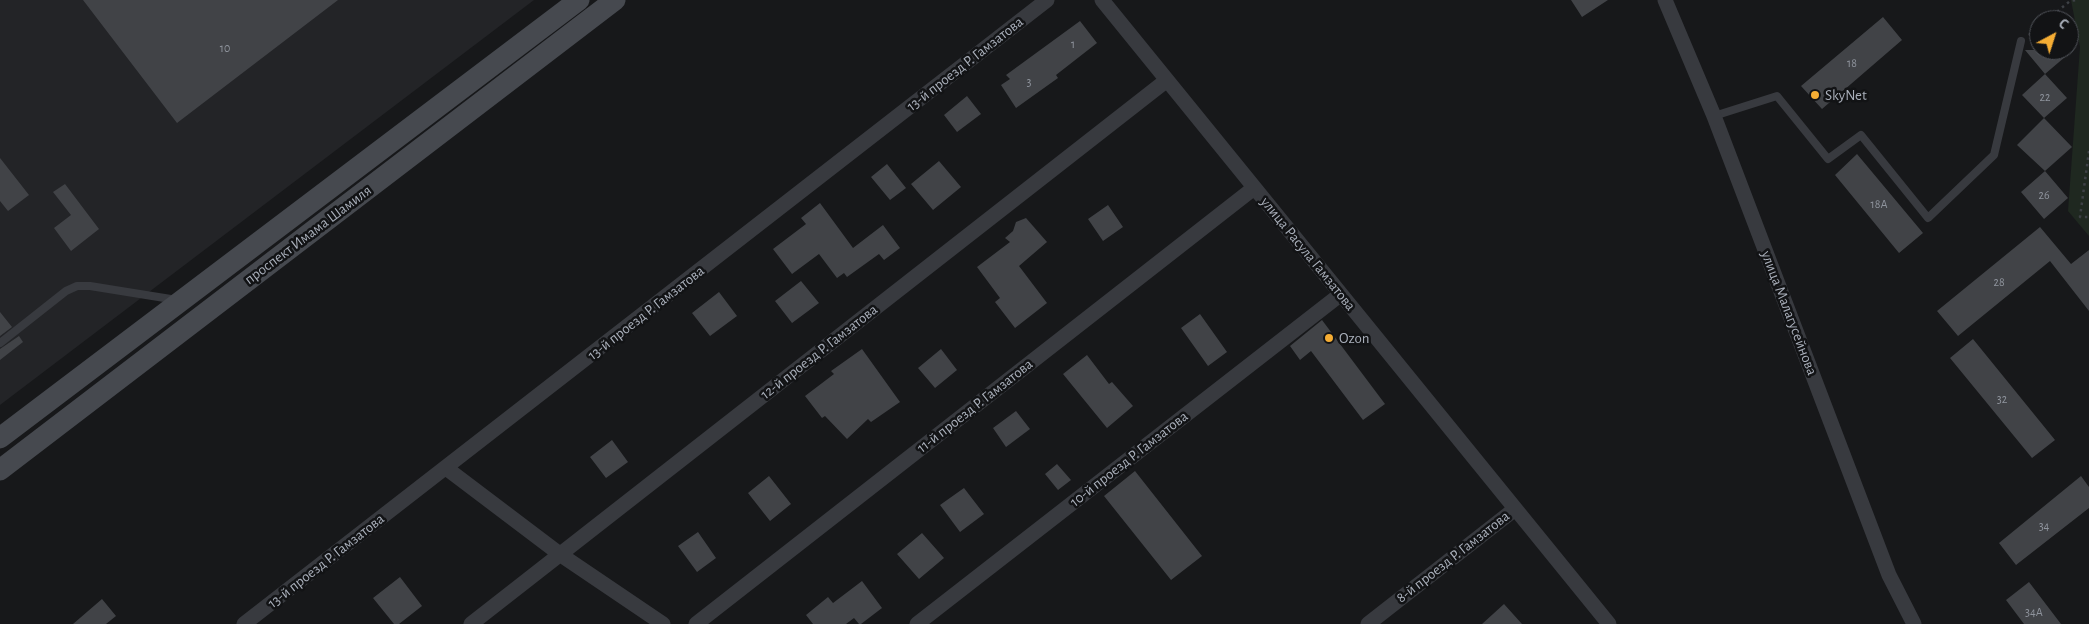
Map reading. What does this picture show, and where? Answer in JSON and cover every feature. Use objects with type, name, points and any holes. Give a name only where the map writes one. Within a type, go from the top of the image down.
[{"type":"main road","name":"проспект Имама Шамиля","points":[[0,438],[579,0]]},
{"type":"main road","name":"проспект Имама Шамиля","points":[[0,470],[615,0]]},
{"type":"street","name":"13-й проезд Р. Гамзатова","points":[[244,624],[1047,0]]},
{"type":"street","name":"улица Расула Гамзатова","points":[[1102,0],[1515,508],[1601,621]]},
{"type":"street","name":"улица Малагусейнова","points":[[1665,0],[1714,116],[1889,574],[1914,624]]},
{"type":"street","name":"12-й проезд Р. Гамзатова","points":[[472,624],[1167,80]]},
{"type":"street","name":"11-й проезд Р. Гамзатова","points":[[696,624],[1254,188]]},
{"type":"street","name":"10-й проезд Р. Гамзатова","points":[[916,624],[1341,294]]},
{"type":"street","points":[[446,468],[561,555],[662,624]]},
{"type":"street","name":"8-й проезд Р. Гамзатова","points":[[1368,624],[1515,508]]},
{"type":"lane","points":[[1714,116],[1777,96],[1828,159],[1861,135],[1928,218],[1994,155],[2022,40]]},
{"type":"lane","points":[[0,342],[66,291],[77,286],[90,286],[181,301]]},
{"type":"path","points":[[2059,10],[2070,1],[2077,0]]},
{"type":"path","points":[[2089,151],[2080,217],[2089,217]]},
{"type":"shaded area","points":[[0,0],[534,0],[0,405]]},
{"type":"shaded area","points":[[2071,0],[2089,0],[2089,236],[2068,211],[2080,47],[2079,10],[2073,10]]},
{"type":"building","points":[[83,0],[338,0],[177,123]]},
{"type":"building","points":[[1571,0],[1608,0],[1582,17]]},
{"type":"building","points":[[1883,17],[1902,40],[1822,109],[1801,86]]},
{"type":"building","points":[[1080,21],[1097,43],[1056,75],[1058,78],[1016,108],[1001,85],[1010,79],[1006,75]]},
{"type":"building","points":[[2033,60],[2061,60],[2045,74]]},
{"type":"building","points":[[2045,74],[2067,98],[2044,118],[2022,95]]},
{"type":"building","points":[[967,96],[981,114],[957,132],[944,115]]},
{"type":"building","points":[[2044,118],[2072,147],[2045,171],[2017,145]]},
{"type":"building","points":[[1857,154],[1923,233],[1899,253],[1835,175]]},
{"type":"building","points":[[0,158],[29,195],[8,211],[0,201]]},
{"type":"building","points":[[939,161],[961,187],[933,210],[911,184]]},
{"type":"building","points":[[887,164],[906,188],[890,200],[871,177]]},
{"type":"building","points":[[2045,171],[2068,198],[2044,219],[2021,192]]},
{"type":"building","points":[[65,184],[99,229],[71,251],[54,228],[71,215],[53,192]]},
{"type":"building","points":[[820,203],[853,248],[883,225],[900,248],[884,260],[879,254],[847,277],[844,273],[837,278],[819,254],[792,274],[773,249],[806,224],[801,218]]},
{"type":"building","points":[[1108,205],[1123,227],[1103,241],[1088,219]]},
{"type":"building","points":[[1026,218],[1047,242],[1019,266],[1047,303],[1015,328],[995,302],[1000,298],[977,267],[1010,242],[1005,238],[1013,231],[1016,222]]},
{"type":"building","points":[[2040,227],[2071,264],[2089,250],[2089,311],[2050,261],[1958,336],[1937,311]]},
{"type":"building","points":[[801,281],[819,303],[792,323],[775,301]]},
{"type":"building","points":[[719,292],[737,316],[710,336],[692,313]]},
{"type":"building","points":[[0,312],[12,327],[0,336]]},
{"type":"building","points":[[1200,314],[1227,352],[1208,366],[1181,328]]},
{"type":"building","points":[[1322,320],[1385,404],[1363,420],[1311,351],[1300,360],[1290,346]]},
{"type":"building","points":[[19,336],[23,342],[0,360],[0,349]]},
{"type":"building","points":[[1973,339],[2055,440],[2032,458],[1950,358]]},
{"type":"building","points":[[862,349],[900,402],[871,422],[868,419],[847,439],[825,416],[822,418],[805,396],[834,374],[831,371]]},
{"type":"building","points":[[941,349],[957,370],[935,388],[918,368]]},
{"type":"building","points":[[1087,355],[1109,384],[1112,382],[1133,406],[1107,428],[1063,374]]},
{"type":"building","points":[[1016,411],[1030,429],[1006,447],[993,428]]},
{"type":"building","points":[[612,440],[628,462],[606,478],[590,457]]},
{"type":"building","points":[[1057,464],[1071,480],[1058,490],[1045,474]]},
{"type":"building","points":[[1135,471],[1202,556],[1171,580],[1104,496]]},
{"type":"building","points":[[769,476],[791,504],[770,521],[748,493]]},
{"type":"building","points":[[2081,476],[2089,487],[2089,508],[2016,565],[1999,543]]},
{"type":"building","points":[[964,488],[984,514],[960,532],[940,505]]},
{"type":"building","points":[[698,532],[716,558],[697,572],[678,546]]},
{"type":"building","points":[[922,533],[944,558],[919,579],[897,554]]},
{"type":"building","points":[[400,577],[422,606],[399,624],[394,624],[373,598]]},
{"type":"building","points":[[862,581],[882,608],[861,624],[854,618],[846,624],[813,624],[806,615],[828,597],[833,603]]},
{"type":"building","points":[[2029,582],[2061,624],[2024,624],[2006,600]]},
{"type":"building","points":[[102,599],[116,616],[106,624],[73,624]]},
{"type":"building","points":[[1504,604],[1522,624],[1482,624]]},
{"type":"place","name":"SkyNet","points":[[1815,95]]},
{"type":"place","name":"Ozon","points":[[1329,338]]}]
